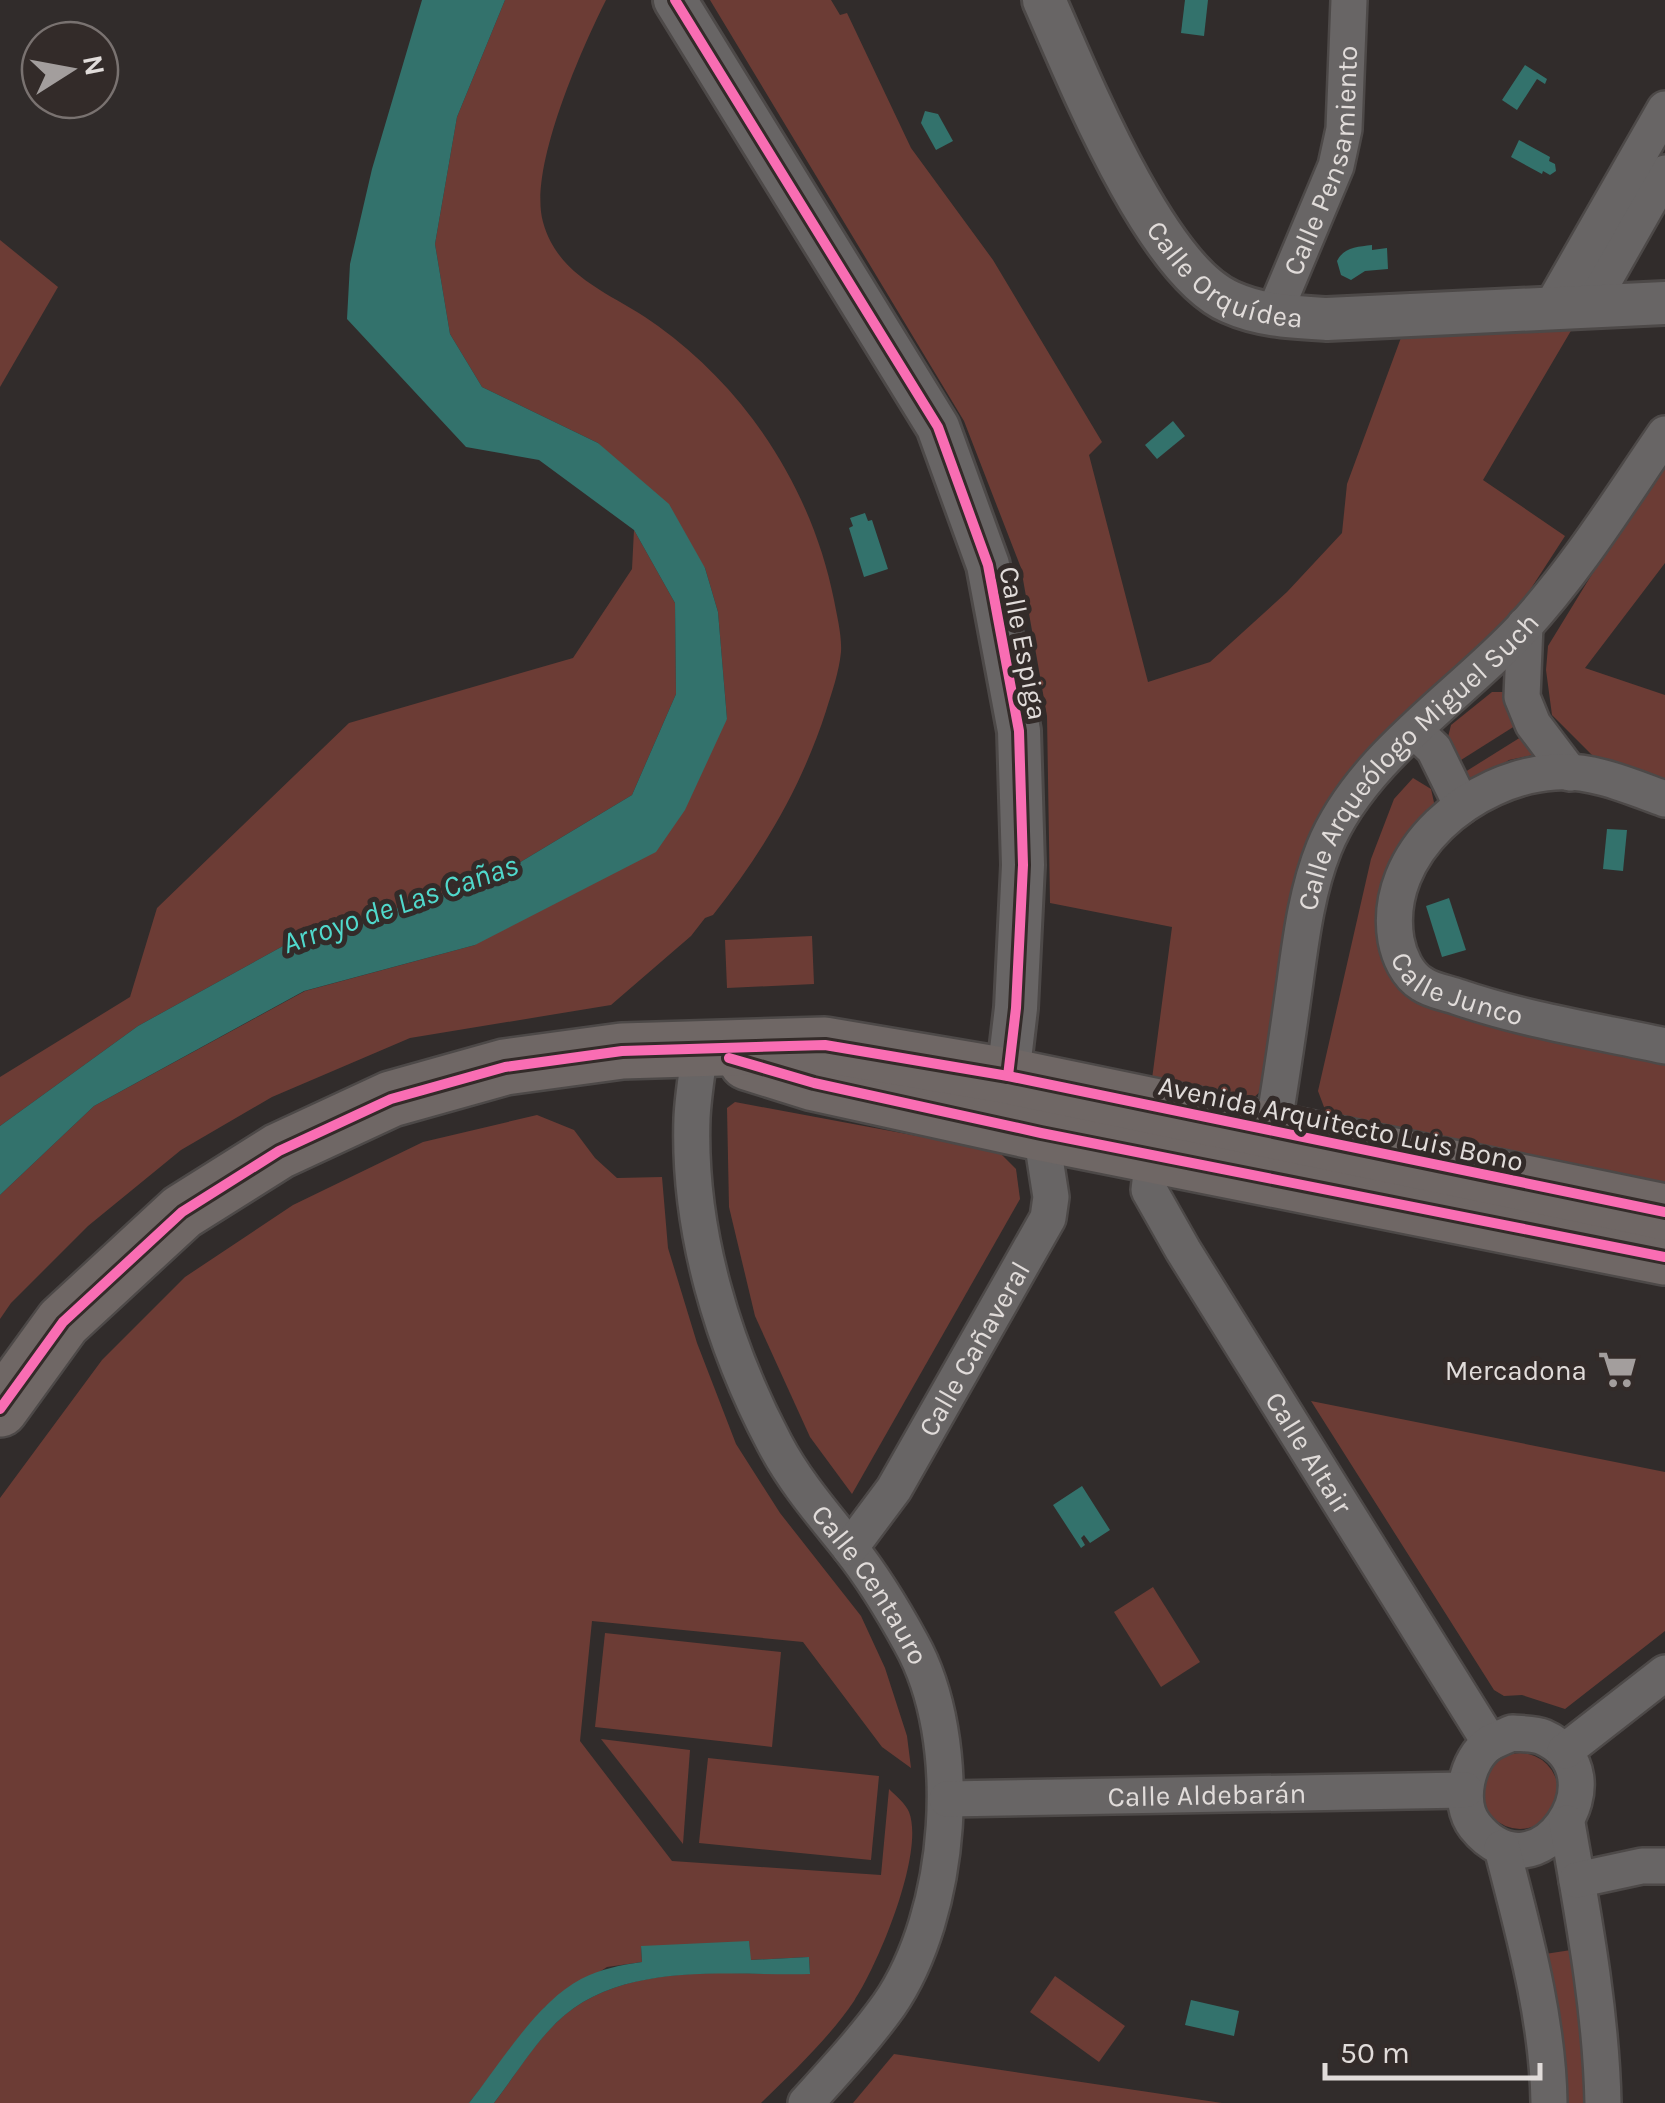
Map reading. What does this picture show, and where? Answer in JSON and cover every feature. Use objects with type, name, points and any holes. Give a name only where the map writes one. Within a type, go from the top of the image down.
[{"type":"main road","name":"Avenida Arquitecto Luis Bono","points":[[700,1050],[825,1045],[1008,1076],[1665,1212]]},
{"type":"main road","points":[[0,1409],[63,1322],[182,1212],[278,1150],[391,1099],[505,1068],[622,1051],[700,1050],[814,1082],[1040,1133],[1665,1256]]},
{"type":"main road","points":[[768,1067],[806,1062],[969,1090],[1008,1076]]},
{"type":"street","name":"Calle Espiga","points":[[675,0],[938,428],[988,565],[1014,691],[1020,750],[1023,864],[1016,1008],[1008,1076]]},
{"type":"street","name":"Calle Orquídea","points":[[1044,0],[1092,110],[1167,246],[1196,278],[1227,301],[1273,316],[1327,319],[1665,304]]},
{"type":"street","name":"Calle Pensamiento","points":[[1273,316],[1336,166],[1344,129],[1348,0]]},
{"type":"street","points":[[1570,307],[1665,108]]},
{"type":"street","points":[[1570,307],[1665,172]]},
{"type":"street","name":"Calle Arqueólogo Miguel Such","points":[[1272,1132],[1303,925],[1323,850],[1341,814],[1362,785],[1414,730],[1525,625],[1593,543],[1665,434]]},
{"type":"street","points":[[1525,625],[1522,698],[1532,724],[1570,773]]},
{"type":"street","points":[[1479,672],[1494,676],[1522,698]]},
{"type":"street","points":[[1414,730],[1434,749],[1462,806]]},
{"type":"street","name":"Calle Junco","points":[[1665,799],[1593,773],[1552,772],[1488,790],[1462,806],[1420,845],[1402,878],[1392,919],[1399,958],[1421,984],[1486,1006],[1665,1046]]},
{"type":"street","name":"Calle Centauro","points":[[700,1050],[692,1119],[698,1219],[726,1339],[776,1446],[819,1512],[850,1548],[914,1648],[941,1744],[946,1799],[944,1846],[926,1930],[890,2003],[806,2103]]},
{"type":"street","name":"Calle Cañaveral","points":[[850,1548],[894,1490],[1048,1218],[1051,1196],[1040,1133]]},
{"type":"street","name":"Calle Altair","points":[[1152,1156],[1150,1190],[1183,1250],[1490,1743]]},
{"type":"street","points":[[1566,1751],[1665,1674]]},
{"type":"street","points":[[1512,1733],[1540,1735],[1566,1751],[1575,1780],[1574,1808],[1552,1838],[1529,1848],[1502,1848],[1484,1837],[1469,1818],[1466,1790],[1474,1758],[1490,1743],[1512,1733]]},
{"type":"street","name":"Calle Aldebarán","points":[[946,1799],[1466,1790]]},
{"type":"street","points":[[1567,1822],[1600,2051],[1603,2103]]},
{"type":"street","points":[[1502,1848],[1526,1938],[1548,2074],[1549,2103]]},
{"type":"street","points":[[1577,1880],[1654,1866]]},
{"type":"shaded area","points":[[505,0],[606,0],[571,78],[550,142],[540,199],[543,222],[551,242],[575,272],[658,326],[720,381],[747,412],[792,482],[824,559],[841,639],[837,674],[816,739],[779,818],[713,915],[705,918],[691,936],[611,1005],[410,1038],[272,1097],[181,1150],[88,1226],[11,1303],[0,1319],[0,1195],[94,1106],[305,991],[475,945],[727,719],[718,612],[705,568],[598,443],[482,387],[450,334],[435,244],[457,117]]},
{"type":"shaded area","points":[[710,0],[831,0],[840,15],[847,13],[911,148],[993,260],[1102,442],[1089,455],[1148,682],[1210,662],[1287,592],[1342,533],[1347,484],[1402,335],[1572,329],[1483,480],[1565,536],[1506,627],[1358,781],[1281,1073],[1252,1099],[1152,1079],[1172,927],[1050,903],[1047,716],[1021,568],[964,421]]},
{"type":"shaded area","points":[[0,240],[58,287],[0,387]]},
{"type":"shaded area","points":[[1665,455],[1665,563],[1585,668],[1665,695],[1665,781],[1594,757],[1552,715],[1546,670],[1548,646]]},
{"type":"shaded area","points":[[634,530],[675,603],[676,694],[632,795],[494,878],[294,940],[138,1026],[0,1126],[0,1077],[130,997],[157,908],[349,723],[573,658],[632,569]]},
{"type":"shaded area","points":[[1492,692],[1507,692],[1518,724],[1461,760],[1447,741],[1451,725]]},
{"type":"shaded area","points":[[1521,737],[1533,755],[1509,760],[1467,789],[1465,772]]},
{"type":"shaded area","points":[[1413,778],[1431,789],[1435,807],[1381,941],[1552,1038],[1665,1065],[1665,1183],[1327,1115],[1318,1091],[1371,859],[1394,799]]},
{"type":"shaded area","points":[[812,936],[814,984],[727,988],[725,940]]},
{"type":"shaded area","points":[[735,1102],[998,1151],[1016,1169],[1020,1199],[852,1494],[810,1437],[755,1316],[729,1207],[727,1108]]},
{"type":"shaded area","points":[[537,1115],[574,1130],[595,1158],[617,1178],[662,1177],[668,1248],[697,1343],[736,1444],[780,1513],[861,1616],[885,1668],[907,1736],[911,1768],[882,1747],[803,1642],[592,1621],[580,1741],[672,1861],[881,1875],[889,1789],[909,1812],[911,1854],[886,1936],[864,1984],[822,2041],[761,2103],[494,2103],[556,2023],[582,2003],[611,1989],[676,1975],[810,1974],[809,1957],[750,1960],[749,1942],[641,1947],[642,1962],[607,1967],[545,2007],[469,2103],[0,2103],[0,1498],[102,1360],[185,1277],[293,1205],[423,1142]]},
{"type":"shaded area","points":[[1311,1401],[1665,1472],[1665,1631],[1565,1709],[1522,1695],[1504,1696],[1494,1690]]},
{"type":"shaded area","points":[[1153,1587],[1200,1662],[1161,1687],[1114,1612]]},
{"type":"shaded area","points":[[605,1633],[781,1652],[772,1747],[595,1727]]},
{"type":"shaded area","points":[[601,1739],[690,1750],[683,1844]]},
{"type":"shaded area","points":[[1520,1753],[1547,1764],[1558,1791],[1547,1818],[1520,1829],[1493,1818],[1482,1791],[1493,1764]]},
{"type":"shaded area","points":[[708,1758],[879,1776],[871,1860],[699,1843]]},
{"type":"shaded area","points":[[1571,1950],[1588,2103],[1563,2103],[1545,1954]]},
{"type":"shaded area","points":[[1055,1976],[1125,2026],[1099,2062],[1030,2012]]},
{"type":"shaded area","points":[[894,2054],[1222,2103],[853,2103]]},
{"type":"water","points":[[422,0],[505,0],[457,117],[435,244],[450,334],[482,387],[598,443],[669,504],[705,568],[718,612],[727,719],[685,810],[656,852],[475,945],[304,991],[94,1106],[0,1195],[0,1126],[138,1026],[294,940],[494,878],[632,795],[676,694],[675,603],[634,530],[539,460],[466,447],[347,319],[350,264],[372,169]]},
{"type":"water","points":[[1185,0],[1208,0],[1204,36],[1181,33]]},
{"type":"water","points":[[1525,65],[1547,79],[1545,84],[1537,79],[1517,110],[1502,100]]},
{"type":"water","points":[[925,111],[938,114],[953,141],[936,150],[921,123]]},
{"type":"water","points":[[1519,140],[1550,157],[1556,171],[1542,174],[1511,157]]},
{"type":"water","points":[[1372,245],[1372,250],[1387,248],[1388,269],[1365,271],[1351,280],[1341,275],[1337,261],[1343,253]]},
{"type":"water","points":[[1173,421],[1185,436],[1157,459],[1145,445]]},
{"type":"water","points":[[865,513],[868,521],[872,520],[888,569],[864,577],[849,528],[853,526],[850,518]]},
{"type":"water","points":[[1607,829],[1627,830],[1623,871],[1603,869]]},
{"type":"water","points":[[1449,898],[1466,950],[1442,957],[1426,906]]},
{"type":"water","points":[[1082,1486],[1110,1530],[1090,1543],[1084,1535],[1081,1538],[1085,1545],[1081,1548],[1053,1505]]},
{"type":"water","points":[[749,1941],[751,1960],[809,1957],[810,1974],[676,1976],[611,1989],[582,2003],[556,2023],[494,2103],[469,2103],[534,2018],[581,1979],[642,1962],[641,1946]]},
{"type":"water","points":[[1191,2000],[1239,2011],[1234,2036],[1185,2025]]},
{"type":"cycle path","points":[[675,0],[938,427],[988,565],[1019,731],[1023,865],[1016,1008],[1008,1076]]},
{"type":"cycle path","points":[[0,1409],[63,1322],[182,1212],[279,1151],[391,1099],[505,1067],[622,1051],[825,1045],[1008,1076],[1665,1212]]},
{"type":"cycle path","points":[[729,1058],[814,1083],[1041,1133],[1665,1257]]},
{"type":"place","name":"Mercadona","points":[[1617,1370]]},
{"type":"water label","name":"Arroyo de Las Cañas","points":[[400,904]]}]
